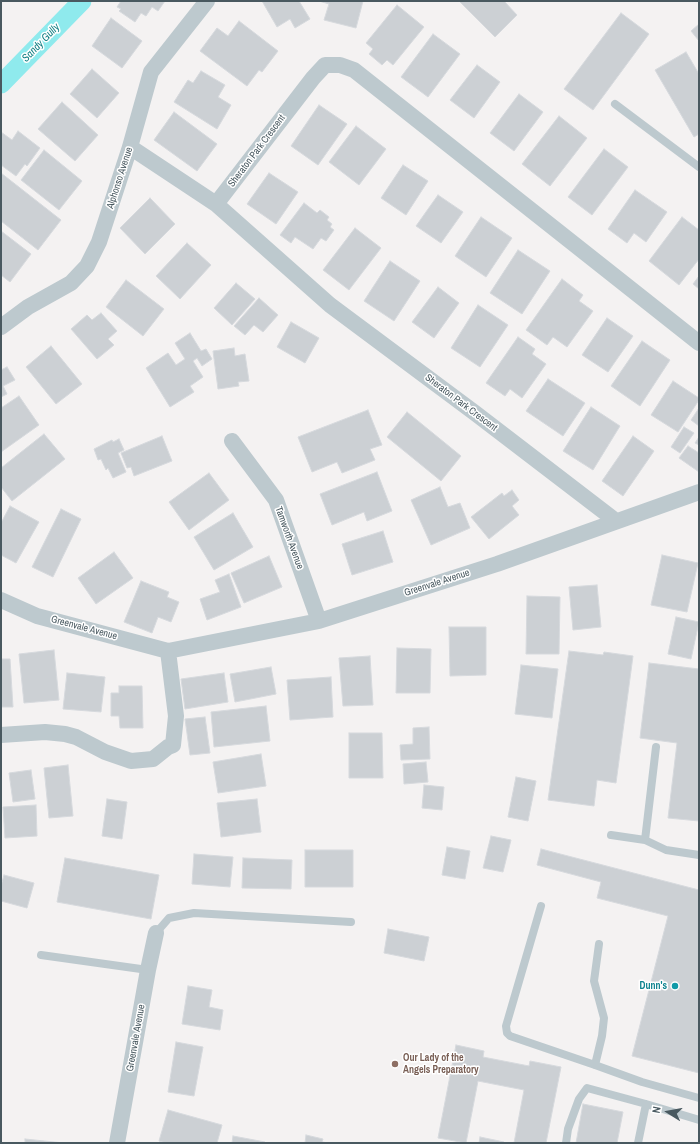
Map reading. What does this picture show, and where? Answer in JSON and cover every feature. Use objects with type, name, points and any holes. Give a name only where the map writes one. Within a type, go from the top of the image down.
[{"type":"street","name":"Alphonso Avenue","points":[[1,327],[28,307],[71,283],[87,266],[99,242],[130,147],[151,72],[207,1]]},
{"type":"street","name":"Sheraton Park Crescent","points":[[616,521],[475,413],[330,305],[216,204],[312,78],[325,65],[340,65],[354,70],[699,343]]},
{"type":"street","points":[[130,147],[216,204]]},
{"type":"street","name":"Tamworth Avenue","points":[[232,441],[276,500],[319,621]]},
{"type":"street","name":"Greenvale Avenue","points":[[1,600],[37,616],[168,651],[319,621],[497,564],[699,492]]},
{"type":"street","points":[[1,735],[45,732],[65,734],[76,737],[105,752],[131,761],[153,759],[168,747],[173,745],[176,716],[168,651]]},
{"type":"street","name":"Greenvale Avenue","points":[[116,1143],[156,933]]},
{"type":"lane","points":[[615,104],[699,167]]},
{"type":"lane","points":[[645,840],[656,747]]},
{"type":"lane","points":[[611,835],[645,840],[666,850],[699,855]]},
{"type":"lane","points":[[541,906],[506,1026],[507,1033],[510,1036],[642,1082],[699,1098]]},
{"type":"lane","points":[[156,933],[169,918],[194,913],[351,922]]},
{"type":"lane","points":[[594,1065],[602,1036],[604,1018],[594,981],[599,944]]},
{"type":"lane","points":[[41,955],[148,970]]},
{"type":"lane","points":[[566,1143],[568,1129],[579,1099],[587,1088],[699,1120]]},
{"type":"lane","points":[[638,1143],[646,1104]]},
{"type":"building","points":[[121,1],[165,1],[158,11],[152,7],[146,16],[141,13],[135,22],[119,11],[121,9],[117,7]]},
{"type":"building","points":[[262,1],[299,1],[310,19],[295,28],[290,19],[277,27]]},
{"type":"building","points":[[319,1],[363,1],[356,28],[324,20],[329,4]]},
{"type":"building","points":[[459,1],[504,1],[517,15],[495,37]]},
{"type":"building","points":[[397,5],[424,27],[393,65],[387,60],[382,65],[369,54],[373,49],[366,43]]},
{"type":"building","points":[[621,13],[649,34],[593,110],[564,89]]},
{"type":"building","points":[[111,18],[142,41],[122,68],[92,46]]},
{"type":"building","points":[[239,21],[278,51],[262,72],[259,70],[247,86],[200,51],[217,28],[228,36]]},
{"type":"building","points":[[699,24],[699,41],[691,31]]},
{"type":"building","points":[[433,34],[460,54],[428,97],[401,77]]},
{"type":"building","points":[[686,52],[699,74],[699,134],[694,137],[655,70]]},
{"type":"building","points":[[477,65],[500,82],[474,118],[450,100]]},
{"type":"building","points":[[92,69],[119,93],[97,118],[70,94]]},
{"type":"building","points":[[201,71],[225,85],[218,97],[231,105],[217,129],[174,102],[188,80],[193,83]]},
{"type":"building","points":[[519,94],[543,112],[514,151],[490,133]]},
{"type":"building","points":[[62,102],[98,135],[75,161],[38,129]]},
{"type":"building","points":[[319,105],[347,124],[318,165],[291,146]]},
{"type":"building","points":[[174,112],[217,144],[197,171],[154,140]]},
{"type":"building","points":[[559,116],[587,138],[550,186],[522,164]]},
{"type":"building","points":[[356,126],[386,149],[359,185],[329,162]]},
{"type":"building","points":[[18,131],[40,148],[27,166],[25,164],[16,176],[1,165],[1,132],[12,140]]},
{"type":"building","points":[[604,149],[628,167],[592,215],[568,197]]},
{"type":"building","points":[[44,150],[82,181],[59,210],[21,180]]},
{"type":"building","points":[[403,165],[428,181],[406,215],[381,198]]},
{"type":"building","points":[[1,173],[61,220],[38,250],[1,221]]},
{"type":"building","points":[[269,173],[298,192],[276,224],[247,204]]},
{"type":"building","points":[[635,190],[667,212],[646,242],[634,233],[627,243],[608,229]]},
{"type":"building","points":[[438,195],[463,212],[441,243],[416,226]]},
{"type":"building","points":[[150,198],[175,224],[145,254],[120,228]]},
{"type":"building","points":[[304,203],[317,213],[320,210],[329,217],[327,220],[332,224],[330,227],[334,230],[326,241],[321,238],[313,249],[295,237],[291,243],[280,235]]},
{"type":"building","points":[[481,217],[512,238],[486,277],[455,256]]},
{"type":"building","points":[[682,217],[699,230],[699,259],[679,285],[649,261]]},
{"type":"building","points":[[355,228],[381,248],[349,290],[323,270]]},
{"type":"building","points":[[1,231],[31,254],[10,282],[1,275]]},
{"type":"building","points":[[187,243],[211,265],[180,299],[156,276]]},
{"type":"building","points":[[518,250],[550,271],[522,314],[490,293]]},
{"type":"building","points":[[390,261],[420,281],[394,321],[364,301]]},
{"type":"building","points":[[699,276],[699,289],[693,284]]},
{"type":"building","points":[[562,279],[583,295],[579,301],[593,311],[567,347],[553,337],[547,345],[526,330]]},
{"type":"building","points":[[126,280],[164,309],[143,336],[106,307]]},
{"type":"building","points":[[236,283],[255,299],[232,325],[214,308]]},
{"type":"building","points":[[438,287],[459,303],[434,338],[412,322]]},
{"type":"building","points":[[259,298],[278,315],[263,332],[254,325],[245,335],[234,326]]},
{"type":"building","points":[[478,305],[508,325],[480,367],[451,348]]},
{"type":"building","points":[[101,313],[117,331],[108,339],[114,345],[97,359],[71,329],[87,315],[92,320]]},
{"type":"building","points":[[607,318],[633,336],[608,372],[582,355]]},
{"type":"building","points":[[291,322],[319,338],[305,363],[277,347]]},
{"type":"building","points":[[190,333],[201,351],[206,349],[212,359],[202,366],[197,358],[193,361],[203,377],[190,386],[194,392],[170,407],[146,368],[168,353],[176,365],[185,359],[175,343]]},
{"type":"building","points":[[518,337],[535,349],[532,354],[546,364],[522,398],[510,389],[505,396],[486,383]]},
{"type":"building","points":[[642,341],[670,360],[640,406],[611,386]]},
{"type":"building","points":[[51,346],[82,384],[56,404],[26,367]]},
{"type":"building","points":[[234,348],[235,356],[245,354],[249,381],[238,382],[239,386],[218,389],[213,351]]},
{"type":"building","points":[[7,367],[15,380],[3,386],[7,394],[1,397],[1,370]]},
{"type":"building","points":[[548,379],[585,403],[563,436],[526,411]]},
{"type":"building","points":[[673,381],[699,398],[678,432],[651,415]]},
{"type":"building","points":[[19,396],[39,425],[1,452],[1,408]]},
{"type":"building","points":[[591,407],[620,426],[593,470],[563,451]]},
{"type":"building","points":[[699,408],[699,426],[691,420]]},
{"type":"building","points":[[368,410],[382,445],[370,449],[375,460],[342,473],[337,462],[312,472],[298,437]]},
{"type":"building","points":[[407,412],[461,456],[441,481],[387,437]]},
{"type":"building","points":[[684,427],[694,433],[680,453],[671,447]]},
{"type":"building","points":[[44,434],[65,459],[12,501],[1,487],[1,468]]},
{"type":"building","points":[[162,436],[172,461],[134,476],[131,467],[127,468],[121,453]]},
{"type":"building","points":[[633,436],[654,451],[623,496],[602,481]]},
{"type":"building","points":[[699,437],[699,445],[695,443]]},
{"type":"building","points":[[119,439],[124,450],[118,453],[126,472],[113,478],[108,468],[106,470],[101,459],[98,460],[94,449],[112,440],[113,442]]},
{"type":"building","points":[[688,446],[699,453],[699,472],[679,458]]},
{"type":"building","points":[[377,472],[392,511],[367,521],[364,512],[332,525],[320,494]]},
{"type":"building","points":[[209,473],[229,500],[189,530],[169,502]]},
{"type":"building","points":[[440,487],[448,507],[460,503],[470,528],[431,545],[411,500]]},
{"type":"building","points":[[512,490],[519,500],[512,506],[519,515],[489,539],[471,517],[502,493],[504,496]]},
{"type":"building","points":[[10,506],[39,522],[16,563],[1,555],[1,523]]},
{"type":"building","points":[[61,509],[81,519],[53,577],[32,567]]},
{"type":"building","points":[[233,513],[253,547],[214,570],[194,537]]},
{"type":"building","points":[[383,531],[393,562],[352,575],[342,544]]},
{"type":"building","points":[[114,552],[133,578],[96,604],[78,578]]},
{"type":"building","points":[[662,555],[698,563],[687,612],[651,605]]},
{"type":"building","points":[[269,556],[282,587],[244,603],[231,573]]},
{"type":"building","points":[[229,574],[241,607],[207,620],[200,599],[220,592],[215,580]]},
{"type":"building","points":[[141,581],[169,592],[167,597],[179,602],[171,622],[158,617],[152,633],[124,622]]},
{"type":"building","points":[[597,585],[601,627],[573,630],[569,587]]},
{"type":"building","points":[[527,596],[560,597],[559,654],[526,654]]},
{"type":"building","points":[[676,617],[699,622],[691,659],[668,654]]},
{"type":"building","points":[[449,627],[486,627],[486,675],[450,676]]},
{"type":"building","points":[[397,648],[431,649],[430,693],[396,693]]},
{"type":"building","points":[[54,650],[59,700],[24,703],[19,654]]},
{"type":"building","points":[[569,651],[603,655],[604,652],[633,656],[616,783],[597,780],[594,806],[548,800]]},
{"type":"building","points":[[370,656],[373,705],[343,706],[339,658]]},
{"type":"building","points":[[1,659],[10,659],[13,707],[1,707]]},
{"type":"building","points":[[649,663],[699,669],[699,821],[668,818],[677,743],[640,738]]},
{"type":"building","points":[[521,665],[558,669],[552,718],[515,714]]},
{"type":"building","points":[[271,667],[276,694],[235,702],[230,674]]},
{"type":"building","points":[[67,673],[105,677],[101,712],[63,709]]},
{"type":"building","points":[[224,673],[228,702],[185,709],[181,679]]},
{"type":"building","points":[[331,677],[333,717],[290,720],[287,680]]},
{"type":"building","points":[[119,686],[142,686],[143,728],[120,728],[119,716],[111,716],[111,693],[119,693]]},
{"type":"building","points":[[266,706],[270,741],[214,747],[211,712]]},
{"type":"building","points":[[205,717],[210,753],[190,755],[185,719]]},
{"type":"building","points":[[429,727],[430,759],[401,760],[400,745],[413,744],[413,728]]},
{"type":"building","points":[[349,733],[382,733],[383,778],[349,778]]},
{"type":"building","points":[[261,754],[266,786],[218,793],[213,762]]},
{"type":"building","points":[[426,762],[428,782],[404,784],[403,764]]},
{"type":"building","points":[[68,765],[73,816],[49,818],[44,768]]},
{"type":"building","points":[[31,770],[35,799],[13,802],[9,773]]},
{"type":"building","points":[[516,777],[536,781],[528,821],[508,817]]},
{"type":"building","points":[[424,785],[444,787],[442,810],[422,808]]},
{"type":"building","points":[[107,799],[127,802],[122,839],[102,836]]},
{"type":"building","points":[[257,799],[261,832],[221,837],[217,803]]},
{"type":"building","points":[[36,805],[37,836],[5,838],[3,807]]},
{"type":"building","points":[[491,836],[511,840],[503,872],[483,868]]},
{"type":"building","points":[[447,847],[470,851],[465,879],[442,875]]},
{"type":"building","name":"Dunn's","points":[[541,849],[699,890],[699,1073],[632,1056],[668,916],[597,898],[601,882],[537,865]]},
{"type":"building","points":[[305,850],[353,850],[353,887],[305,887]]},
{"type":"building","points":[[194,854],[233,857],[230,887],[192,884]]},
{"type":"building","points":[[65,858],[159,875],[151,919],[57,902]]},
{"type":"building","points":[[243,858],[292,860],[291,889],[242,888]]},
{"type":"building","points":[[4,875],[34,883],[27,908],[1,901],[1,886]]},
{"type":"building","points":[[388,929],[429,937],[424,961],[384,953]]},
{"type":"building","points":[[188,986],[212,990],[209,1007],[223,1010],[220,1030],[182,1024]]},
{"type":"building","points":[[176,1042],[203,1047],[194,1096],[168,1092]]},
{"type":"building","points":[[456,1045],[484,1051],[483,1057],[529,1066],[530,1061],[561,1067],[546,1143],[514,1143],[524,1090],[478,1081],[466,1143],[438,1138]]},
{"type":"building","points":[[583,1104],[623,1112],[617,1143],[576,1143]]},
{"type":"building","points":[[168,1110],[222,1125],[217,1143],[166,1143],[159,1141]]},
{"type":"building","points":[[306,1135],[323,1139],[322,1142],[329,1143],[305,1143]]},
{"type":"building","points":[[233,1136],[265,1142],[265,1143],[232,1143]]},
{"type":"building","points":[[480,1137],[504,1142],[504,1143],[479,1143]]},
{"type":"building","points":[[25,1139],[64,1143],[25,1143]]},
{"type":"waterway","name":"Sandy Gully","points":[[1,84],[82,1]]},
{"type":"place","name":"Dunn's","points":[[675,986]]},
{"type":"place","name":"Our Lady of the Angels Preparatory","points":[[395,1064]]}]
